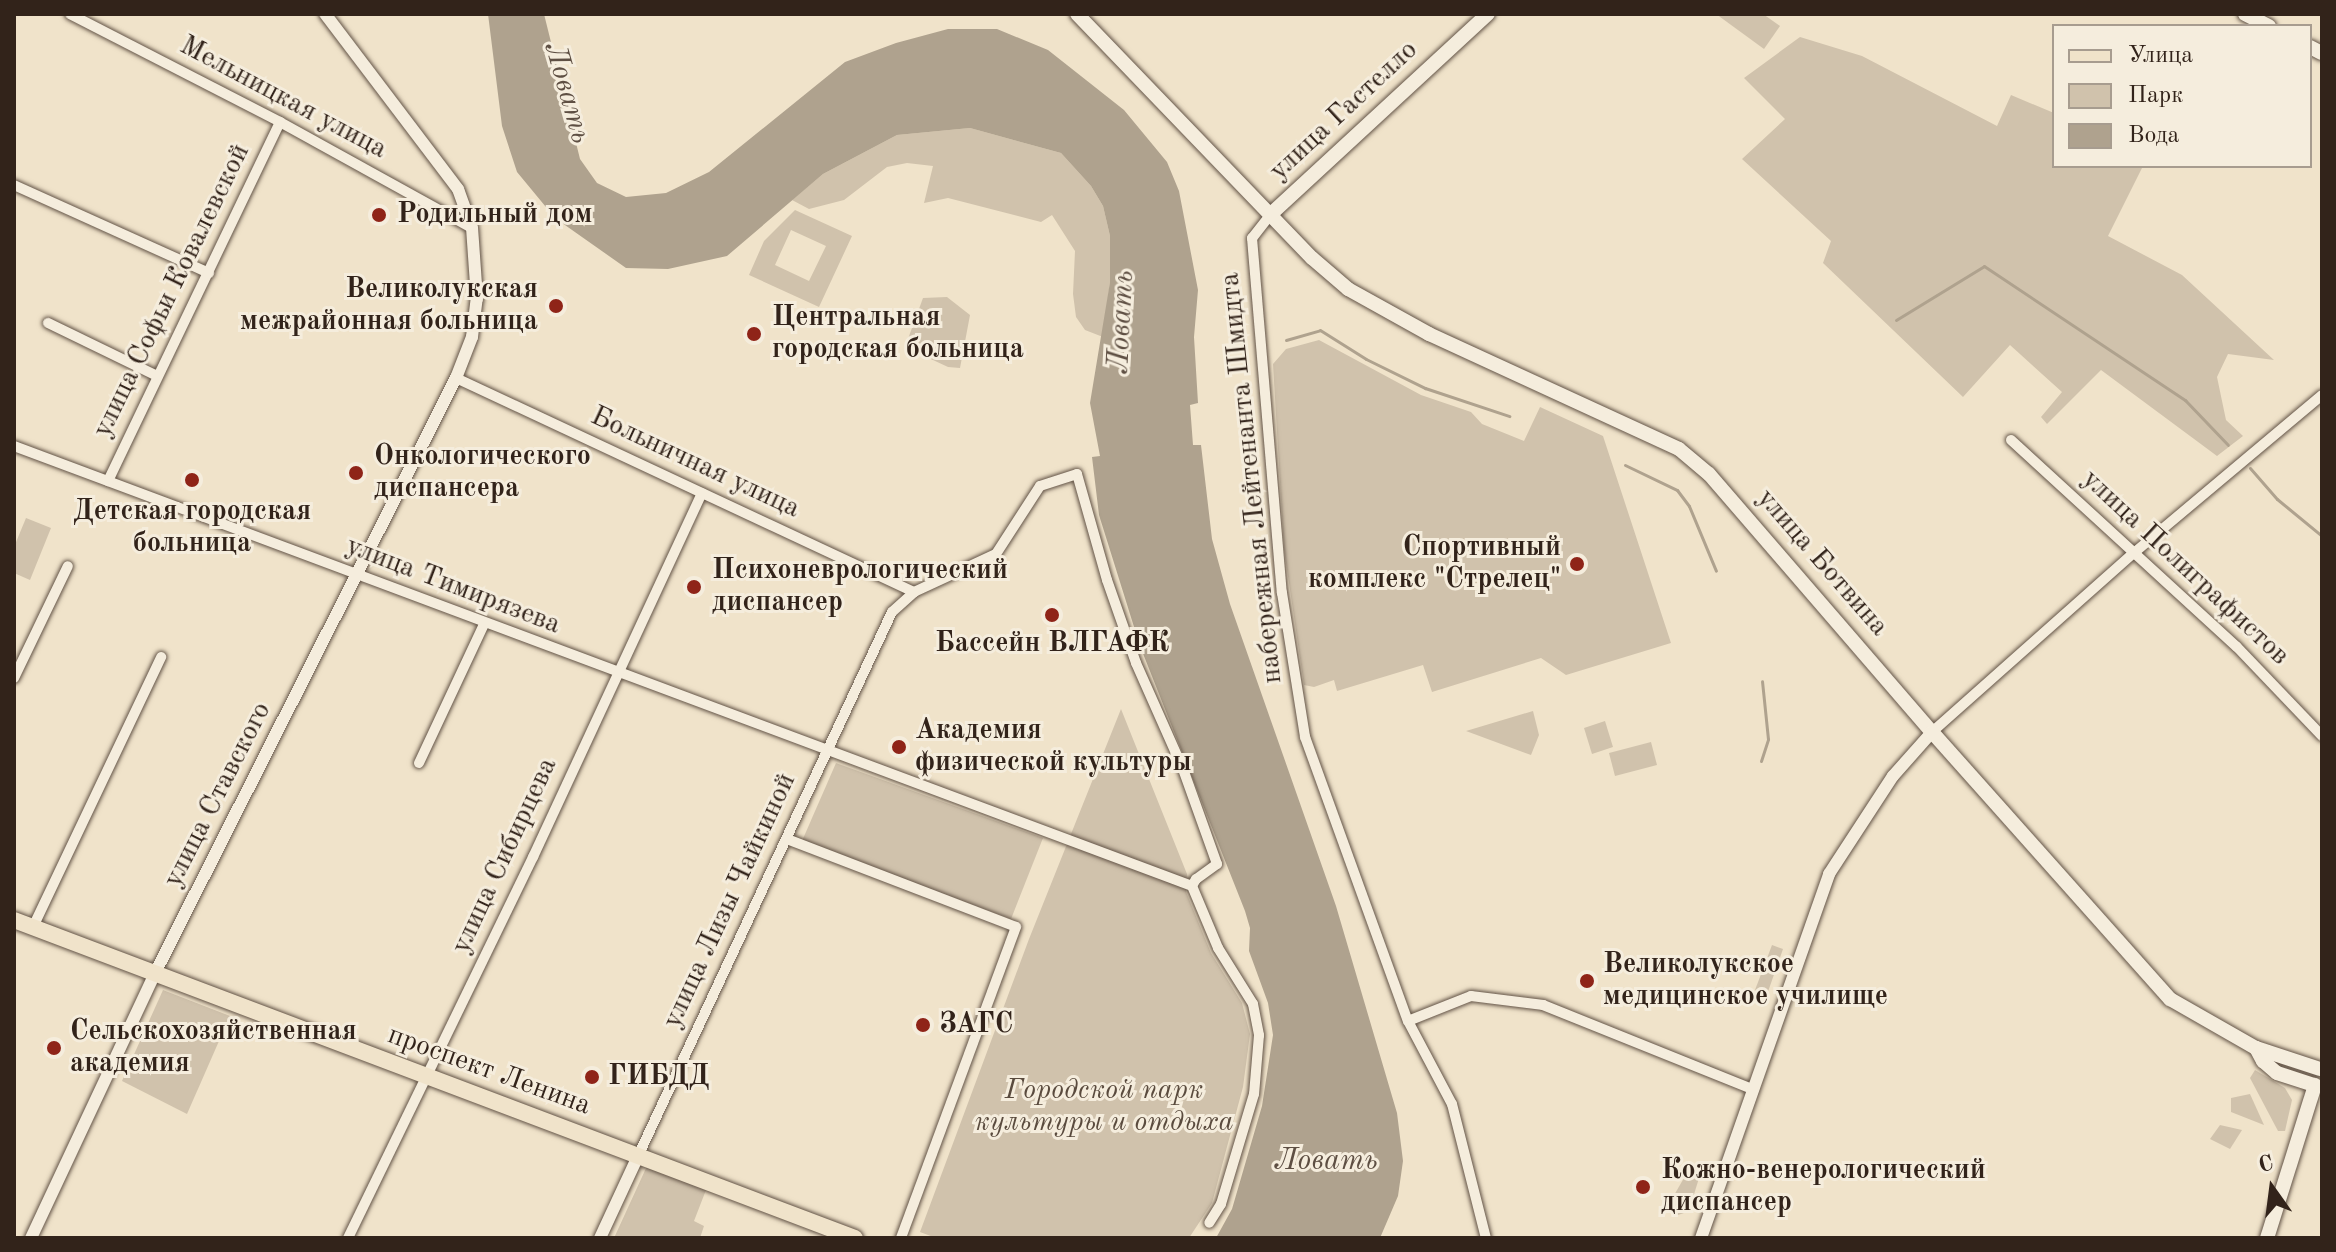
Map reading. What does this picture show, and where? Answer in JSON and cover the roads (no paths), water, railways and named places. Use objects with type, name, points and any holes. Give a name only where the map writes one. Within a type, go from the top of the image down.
[{"type":"main road","name":"улица Гастелло","points":[[1271,214],[1488,14]]},
{"type":"main road","points":[[2245,14],[2265,24]]},
{"type":"main road","name":"улица Ботвина","points":[[1084,16],[1312,258],[1348,289],[1429,334],[1679,449],[1727,494],[1932,732],[2170,999],[2256,1048],[2321,1067]]},
{"type":"main road","name":"проспект Ленина","points":[[14,920],[855,1238]]},
{"type":"main road","name":"улица Ботвина","points":[[2256,1048],[2263,1061],[2277,1073],[2315,1085]]},
{"type":"main road","points":[[2267,1238],[2315,1085]]},
{"type":"street","name":"Мельницкая улица","points":[[70,14],[280,122],[472,228]]},
{"type":"street","name":"улица Ставского","points":[[31,1238],[155,973],[456,378],[472,337],[477,299],[472,228],[458,189],[325,14]]},
{"type":"street","name":"улица Софьи Ковалевской","points":[[108,481],[280,122]]},
{"type":"street","points":[[14,185],[209,273]]},
{"type":"street","name":"набережная Лейтенанта Шмидта","points":[[1271,214],[1252,238],[1282,593],[1305,737],[1408,1021],[1452,1104],[1486,1238]]},
{"type":"street","points":[[48,323],[157,376]]},
{"type":"street","name":"Больничная улица","points":[[456,378],[914,592]]},
{"type":"street","points":[[1701,1238],[1829,874],[1893,776],[1932,732],[2135,552],[2322,395]]},
{"type":"street","name":"улица Полиграфистов","points":[[2011,440],[2237,647],[2322,736]]},
{"type":"street","name":"улица Тимирязева","points":[[14,446],[1192,886]]},
{"type":"street","points":[[914,592],[996,554],[1040,486],[1077,474],[1107,580],[1136,663],[1183,769],[1217,864],[1192,886],[1218,948],[1253,1004],[1259,1035],[1254,1094],[1221,1204],[1209,1223]]},
{"type":"street","name":"улица Сибирцева","points":[[348,1238],[533,857],[616,672],[702,493]]},
{"type":"street","points":[[14,678],[68,566]]},
{"type":"street","name":"улица Лизы Чайкиной","points":[[600,1238],[892,612],[914,592]]},
{"type":"street","points":[[419,763],[484,624]]},
{"type":"street","points":[[33,927],[161,657]]},
{"type":"street","points":[[787,839],[1016,927],[901,1238]]},
{"type":"street","points":[[1408,1021],[1471,996],[1543,1005],[1752,1089]]},
{"type":"street","points":[[2315,1085],[2321,1067]]},
{"type":"water","name":"Ловать","points":[[488,14],[544,14],[580,159],[597,183],[626,197],[666,193],[709,172],[845,62],[896,43],[948,29],[997,29],[1048,50],[1124,110],[1167,162],[1179,191],[1198,290],[1194,337],[1198,403],[1190,405],[1193,445],[1201,445],[1212,539],[1230,604],[1336,906],[1397,1113],[1403,1161],[1398,1196],[1380,1238],[1216,1238],[1232,1209],[1262,1106],[1273,1035],[1268,1003],[1249,951],[1250,928],[1245,911],[1140,646],[1099,515],[1092,457],[1100,456],[1090,403],[1110,282],[1110,236],[1103,206],[1091,186],[1061,153],[970,128],[897,135],[823,174],[727,256],[668,269],[626,268],[555,218],[517,172],[502,126]]},
{"type":"waterway","points":[[1896,320],[1984,266],[2185,400],[2228,445]]},
{"type":"waterway","points":[[1286,340],[1320,330],[1366,359],[1425,388],[1509,416]]},
{"type":"waterway","points":[[1625,465],[1677,490],[1689,506],[1716,571]]},
{"type":"waterway","points":[[2250,468],[2277,499],[2322,536]]},
{"type":"waterway","points":[[1761,761],[1768,739],[1762,681]]},
{"type":"place","name":"Родильный дом","points":[[379,215]]},
{"type":"place","name":"Великолукская межрайонная больница","points":[[556,306]]},
{"type":"place","name":"Центральная городская больница","points":[[754,334]]},
{"type":"place","name":"Онкологического диспансера","points":[[356,473]]},
{"type":"place","name":"Детская городская больница","points":[[192,480]]},
{"type":"place","name":"Спортивный комплекс \"Стрелец\"","points":[[1577,564]]},
{"type":"place","name":"Психоневрологический диспансер","points":[[694,587]]},
{"type":"place","name":"Бассейн ВЛГАФК","points":[[1052,615]]},
{"type":"place","name":"Aкадемия физической культуры","points":[[899,747]]},
{"type":"place","name":"Великолукское медицинское училище","points":[[1587,981]]},
{"type":"place","name":"ЗАГС","points":[[923,1025]]},
{"type":"place","name":"Сельскохозяйственная академия","points":[[54,1048]]},
{"type":"place","name":"ГИБДД","points":[[592,1077]]},
{"type":"place","name":"Кожно-венерологический диспансер","points":[[1643,1187]]},
{"type":"park label","name":"Городской парк культуры и отдыха","points":[[1104,1107]]}]
